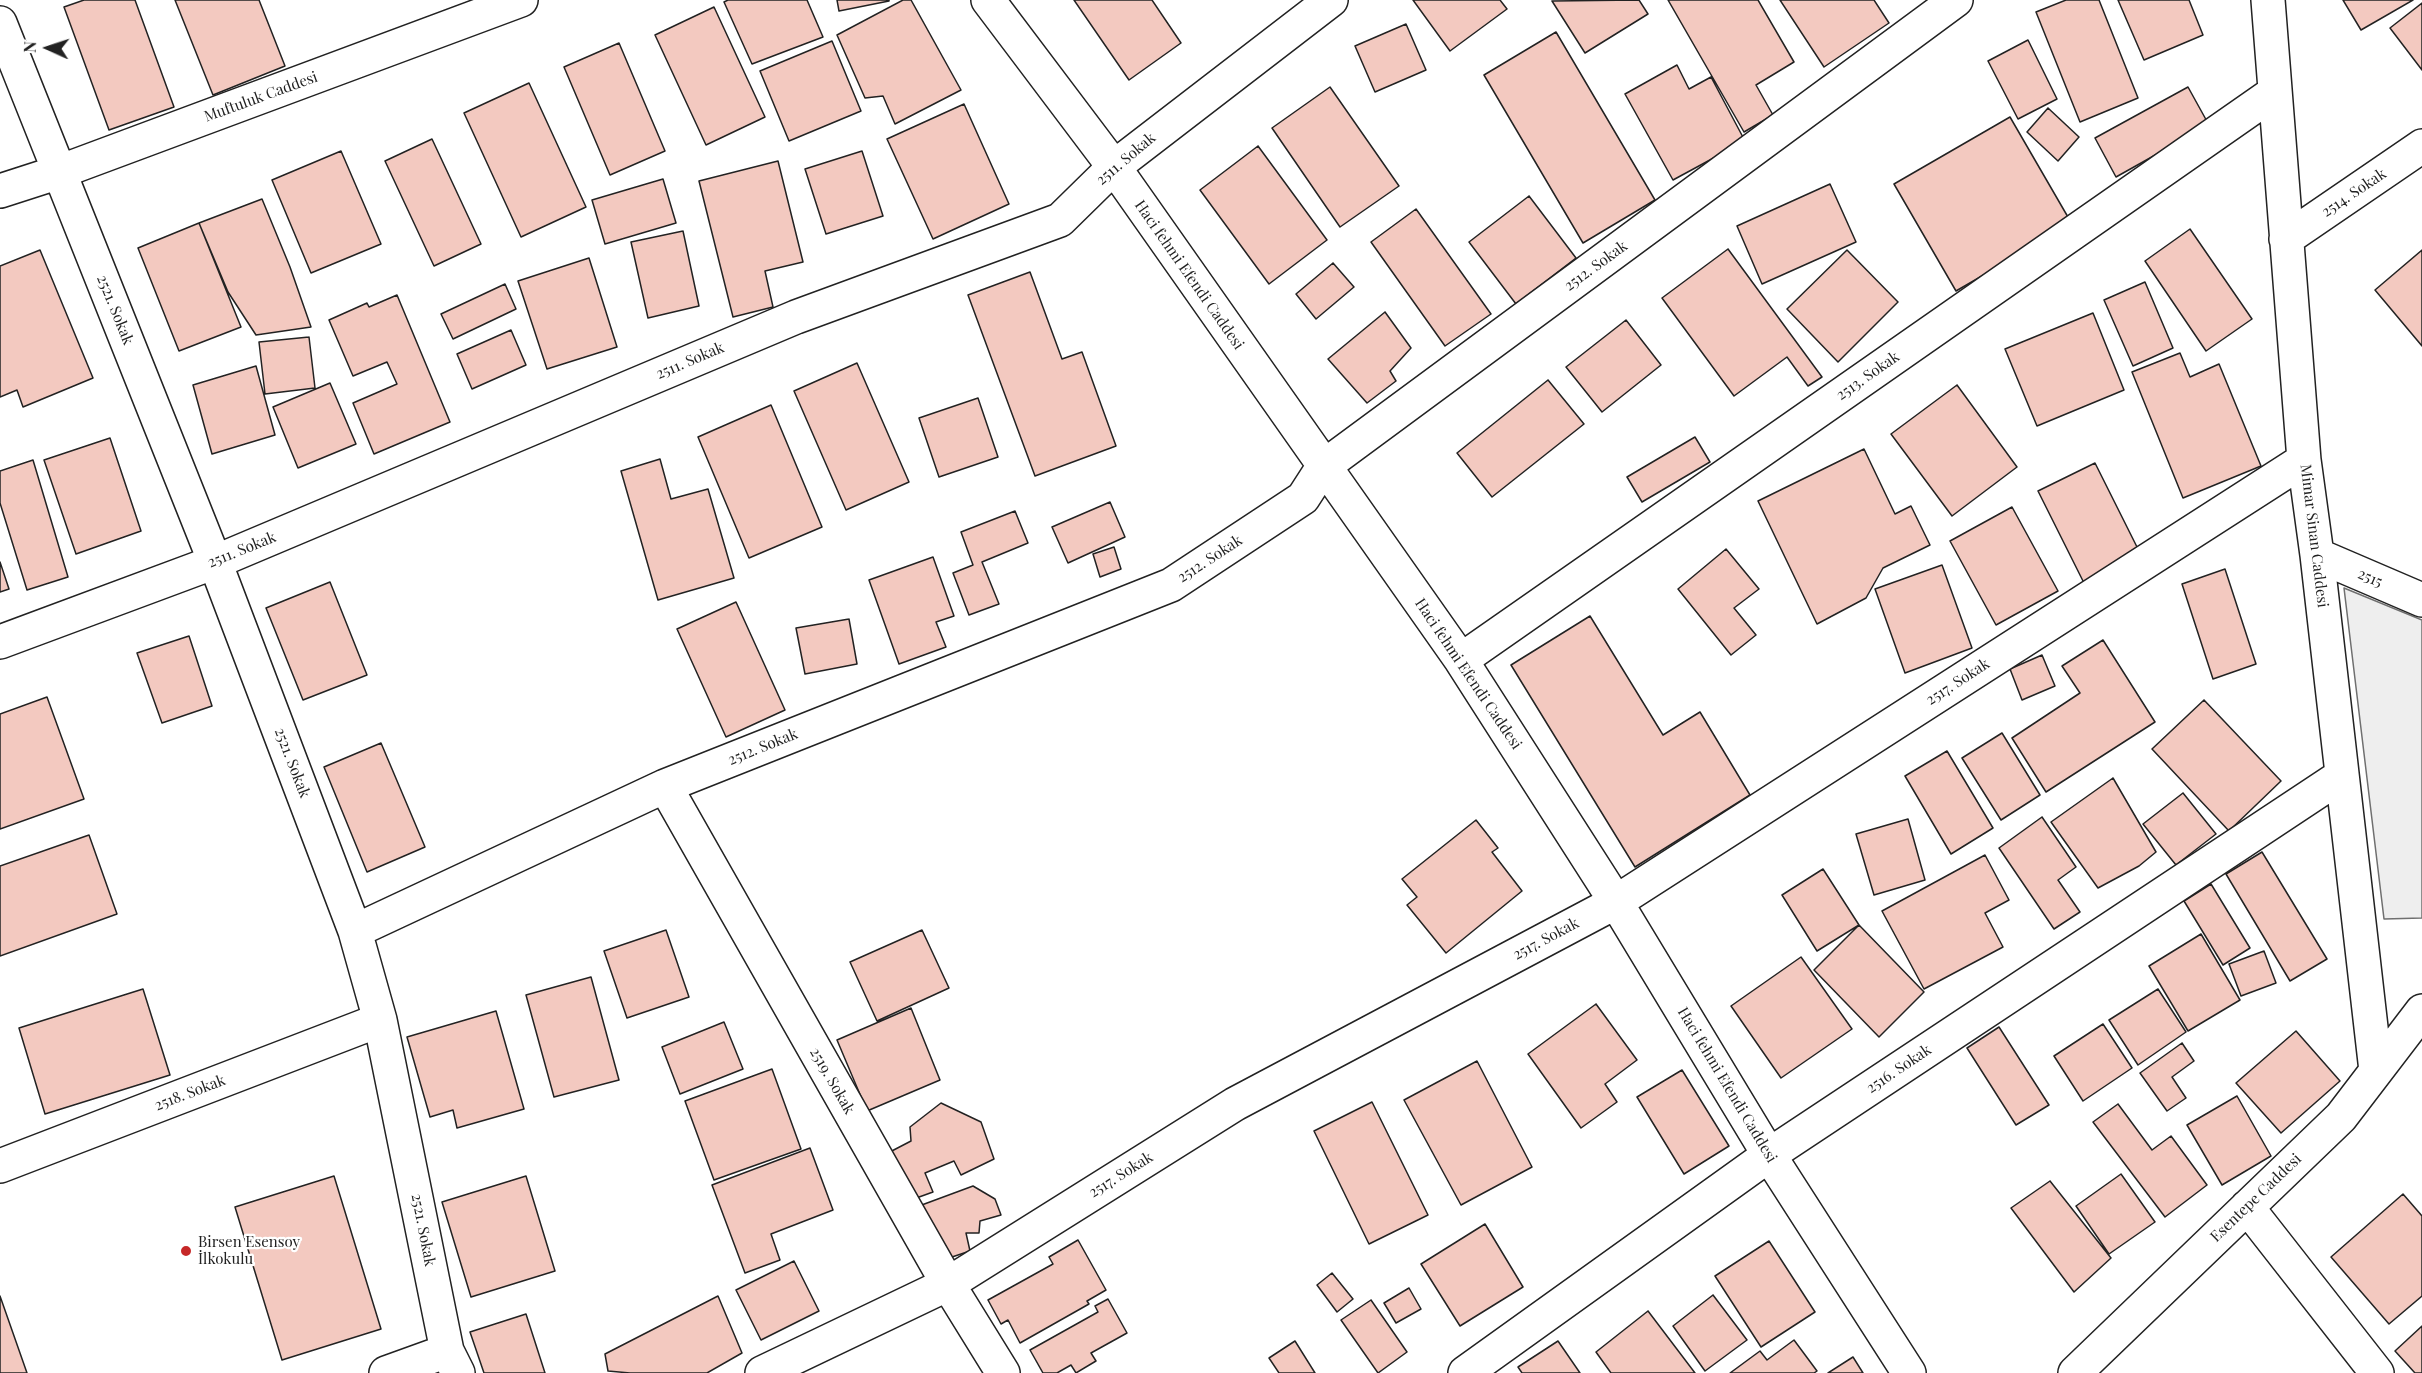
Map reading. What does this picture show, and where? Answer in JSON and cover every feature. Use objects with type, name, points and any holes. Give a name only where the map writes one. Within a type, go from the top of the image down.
[{"type":"street","name":"Muftuluk Caddesi","points":[[0,191],[59,172],[521,0]]},
{"type":"street","name":"Haci fehmi Efendi Caddesi","points":[[988,0],[1114,167],[1461,660],[1616,902],[1769,1155],[1909,1373]]},
{"type":"street","name":"2511. Sokak","points":[[0,642],[215,562],[796,317],[1060,220],[1114,167],[1331,0]]},
{"type":"street","name":"2512. Sokak","points":[[355,931],[665,786],[1171,585],[1303,498],[1323,467],[1956,0]]},
{"type":"street","name":"Mimar Sinan Caddesi","points":[[2268,0],[2304,460],[2376,1071]]},
{"type":"street","name":"2521. Sokak","points":[[0,22],[215,562],[355,931],[380,1020],[453,1362]]},
{"type":"street","name":"2513. Sokak","points":[[1461,660],[2275,92]]},
{"type":"street","name":"2514. Sokak","points":[[2286,239],[2422,146]]},
{"type":"street","name":"2517. Sokak","points":[[762,1373],[948,1284],[1235,1104],[1616,902],[2304,460]]},
{"type":"street","name":"2515","points":[[2317,555],[2422,600]]},
{"type":"street","name":"2516. Sokak","points":[[1465,1373],[1769,1155],[2341,776]]},
{"type":"street","name":"2519. Sokak","points":[[665,786],[948,1284],[1003,1373]]},
{"type":"street","name":"Esentepe Caddesi","points":[[2075,1373],[2341,1117],[2422,1011]]},
{"type":"street","name":"2518. Sokak","points":[[0,1166],[380,1020]]},
{"type":"street","points":[[2247,1207],[2377,1373]]},
{"type":"street","points":[[386,1373],[453,1362]]},
{"type":"shaded area","points":[[2344,588],[2422,620],[2422,918],[2384,919]]},
{"type":"building","points":[[84,0],[135,0],[174,107],[109,130],[64,7]]},
{"type":"building","points":[[175,0],[259,0],[285,66],[213,95]]},
{"type":"building","points":[[728,0],[807,0],[823,37],[752,64],[724,2]]},
{"type":"building","points":[[837,0],[889,0],[889,1],[839,11]]},
{"type":"building","points":[[903,0],[911,0],[961,90],[895,124],[883,96],[865,98],[837,35]]},
{"type":"building","points":[[1074,0],[1152,0],[1181,43],[1129,80]]},
{"type":"building","points":[[1413,0],[1500,0],[1507,9],[1450,51]]},
{"type":"building","points":[[1639,0],[1648,14],[1585,53],[1552,1]]},
{"type":"building","points":[[1668,0],[1758,0],[1794,62],[1756,85],[1773,115],[1744,132]]},
{"type":"building","points":[[1780,0],[1874,0],[1889,23],[1824,67]]},
{"type":"building","points":[[2066,0],[2099,0],[2138,98],[2080,122],[2036,12]]},
{"type":"building","points":[[2118,0],[2189,0],[2203,35],[2144,60]]},
{"type":"building","points":[[2343,0],[2413,0],[2361,30]]},
{"type":"building","points":[[2422,3],[2422,70],[2390,28]]},
{"type":"building","points":[[714,7],[765,117],[706,145],[655,35]]},
{"type":"building","points":[[1406,24],[1426,70],[1375,92],[1355,46]]},
{"type":"building","points":[[1556,32],[1655,200],[1583,243],[1484,75]]},
{"type":"building","points":[[2028,40],[2057,99],[2018,119],[1988,61]]},
{"type":"building","points":[[832,41],[861,111],[789,141],[760,71]]},
{"type":"building","points":[[619,43],[665,151],[610,175],[564,67]]},
{"type":"building","points":[[1677,65],[1689,89],[1711,77],[1745,141],[1673,180],[1625,94]]},
{"type":"building","points":[[529,83],[586,207],[521,237],[464,113]]},
{"type":"building","points":[[1330,87],[1399,186],[1340,227],[1272,128]]},
{"type":"building","points":[[2188,87],[2209,125],[2116,177],[2095,138]]},
{"type":"building","points":[[964,104],[1009,204],[933,239],[887,139]]},
{"type":"building","points":[[2048,108],[2079,137],[2058,161],[2027,132]]},
{"type":"building","points":[[2010,117],[2072,224],[1956,291],[1894,184]]},
{"type":"building","points":[[432,139],[481,244],[434,266],[385,161]]},
{"type":"building","points":[[1258,146],[1327,240],[1269,284],[1200,190]]},
{"type":"building","points":[[341,151],[381,244],[311,273],[272,180]]},
{"type":"building","points":[[862,151],[883,216],[826,234],[805,169]]},
{"type":"building","points":[[778,161],[803,262],[765,271],[773,307],[733,317],[699,181]]},
{"type":"building","points":[[663,179],[676,223],[605,244],[592,200]]},
{"type":"building","points":[[1830,184],[1856,242],[1762,284],[1737,226]]},
{"type":"building","points":[[1529,196],[1576,258],[1516,304],[1469,242]]},
{"type":"building","points":[[262,199],[290,267],[311,327],[256,335],[228,292],[199,223]]},
{"type":"building","points":[[1416,209],[1491,314],[1445,346],[1371,242]]},
{"type":"building","points":[[199,223],[241,327],[179,351],[138,248]]},
{"type":"building","points":[[2190,229],[2252,319],[2206,351],[2145,261]]},
{"type":"building","points":[[683,231],[699,306],[648,318],[631,242]]},
{"type":"building","points":[[1728,249],[1822,377],[1808,386],[1787,357],[1734,396],[1662,298]]},
{"type":"building","points":[[40,250],[93,378],[23,407],[17,390],[0,397],[0,266]]},
{"type":"building","points":[[1847,250],[1898,302],[1838,362],[1787,309]]},
{"type":"building","points":[[2422,250],[2422,346],[2375,290]]},
{"type":"building","points":[[589,258],[617,347],[547,369],[518,281]]},
{"type":"building","points":[[1333,263],[1354,287],[1316,319],[1296,294]]},
{"type":"building","points":[[1030,272],[1062,359],[1082,352],[1116,446],[1035,476],[968,295]]},
{"type":"building","points":[[2145,282],[2173,348],[2133,366],[2104,300]]},
{"type":"building","points":[[505,284],[516,309],[453,339],[441,314]]},
{"type":"building","points":[[397,295],[450,422],[374,454],[353,403],[397,384],[387,362],[353,376],[329,320],[367,303],[369,307]]},
{"type":"building","points":[[1385,312],[1411,348],[1390,371],[1396,381],[1367,403],[1328,359]]},
{"type":"building","points":[[2093,313],[2124,390],[2037,426],[2005,349]]},
{"type":"building","points":[[1626,320],[1661,365],[1602,412],[1566,367]]},
{"type":"building","points":[[511,330],[526,365],[472,389],[457,354]]},
{"type":"building","points":[[309,337],[315,388],[265,394],[259,342]]},
{"type":"building","points":[[2180,353],[2190,377],[2219,364],[2261,466],[2183,498],[2132,372]]},
{"type":"building","points":[[857,363],[909,482],[846,510],[794,391]]},
{"type":"building","points":[[256,366],[275,435],[212,454],[193,385]]},
{"type":"building","points":[[1548,380],[1584,424],[1492,497],[1457,453]]},
{"type":"building","points":[[330,383],[356,444],[298,468],[273,407]]},
{"type":"building","points":[[1957,385],[2017,467],[1952,516],[1891,434]]},
{"type":"building","points":[[978,398],[998,457],[939,477],[919,418]]},
{"type":"building","points":[[771,405],[822,527],[749,558],[698,437]]},
{"type":"building","points":[[1695,437],[1710,462],[1642,502],[1627,477]]},
{"type":"building","points":[[110,438],[141,531],[76,554],[44,460]]},
{"type":"building","points":[[1864,449],[1895,514],[1911,506],[1930,545],[1883,568],[1866,598],[1817,624],[1758,501]]},
{"type":"building","points":[[660,459],[671,499],[708,489],[734,578],[658,600],[621,471]]},
{"type":"building","points":[[33,460],[68,577],[27,590],[0,503],[0,471]]},
{"type":"building","points":[[2095,463],[2141,555],[2084,583],[2038,491]]},
{"type":"building","points":[[1110,502],[1125,537],[1068,563],[1052,527]]},
{"type":"building","points":[[2012,507],[2058,591],[1996,625],[1950,541]]},
{"type":"building","points":[[1015,511],[1028,543],[982,562],[999,604],[969,615],[953,573],[973,565],[961,532]]},
{"type":"building","points":[[1114,547],[1121,569],[1100,577],[1093,554]]},
{"type":"building","points":[[1726,549],[1759,589],[1734,608],[1756,635],[1731,655],[1678,589]]},
{"type":"building","points":[[933,557],[954,616],[936,622],[946,647],[899,664],[869,580]]},
{"type":"building","points":[[0,562],[9,589],[0,592]]},
{"type":"building","points":[[1942,565],[1972,648],[1905,673],[1875,589]]},
{"type":"building","points":[[2225,569],[2256,664],[2213,679],[2182,584]]},
{"type":"building","points":[[330,582],[367,675],[303,700],[266,608]]},
{"type":"building","points":[[736,602],[785,710],[726,737],[677,629]]},
{"type":"building","points":[[1590,616],[1663,735],[1700,712],[1750,795],[1635,867],[1511,665]]},
{"type":"building","points":[[849,619],[857,664],[805,674],[796,628]]},
{"type":"building","points":[[189,636],[212,706],[162,723],[137,653]]},
{"type":"building","points":[[2103,640],[2155,722],[2046,792],[2012,738],[2080,693],[2062,666]]},
{"type":"building","points":[[2042,655],[2055,686],[2022,700],[2010,669]]},
{"type":"building","points":[[47,697],[84,799],[0,829],[0,714]]},
{"type":"building","points":[[2204,700],[2281,781],[2229,831],[2152,749]]},
{"type":"building","points":[[2002,733],[2040,795],[2001,820],[1962,758]]},
{"type":"building","points":[[381,743],[425,847],[367,872],[324,767]]},
{"type":"building","points":[[1947,751],[1993,828],[1951,854],[1905,776]]},
{"type":"building","points":[[2113,778],[2156,852],[2139,866],[2098,888],[2051,822]]},
{"type":"building","points":[[2183,793],[2216,834],[2176,865],[2143,824]]},
{"type":"building","points":[[2042,817],[2076,867],[2058,880],[2080,912],[2054,929],[1999,848]]},
{"type":"building","points":[[1908,819],[1925,880],[1874,895],[1856,834]]},
{"type":"building","points":[[1476,820],[1498,848],[1492,852],[1522,891],[1446,953],[1407,905],[1417,897],[1402,879]]},
{"type":"building","points":[[89,835],[117,914],[0,956],[0,866]]},
{"type":"building","points":[[2262,852],[2327,959],[2290,981],[2226,874]]},
{"type":"building","points":[[1985,855],[2009,900],[1985,913],[2003,947],[1924,989],[1882,911]]},
{"type":"building","points":[[1823,869],[1859,925],[1817,951],[1782,895]]},
{"type":"building","points":[[2211,884],[2250,948],[2223,965],[2184,901]]},
{"type":"building","points":[[1859,925],[1924,992],[1879,1037],[1814,970]]},
{"type":"building","points":[[666,930],[689,997],[627,1018],[604,951]]},
{"type":"building","points":[[922,930],[949,988],[877,1021],[850,962]]},
{"type":"building","points":[[2201,934],[2240,1000],[2188,1031],[2149,966]]},
{"type":"building","points":[[2264,951],[2276,983],[2241,996],[2229,964]]},
{"type":"building","points":[[1801,957],[1852,1029],[1781,1078],[1731,1006]]},
{"type":"building","points":[[591,977],[619,1080],[554,1097],[526,995]]},
{"type":"building","points":[[143,989],[170,1075],[45,1114],[19,1028]]},
{"type":"building","points":[[2158,989],[2186,1032],[2138,1065],[2109,1020]]},
{"type":"building","points":[[1596,1004],[1637,1060],[1605,1084],[1617,1102],[1581,1128],[1528,1054]]},
{"type":"building","points":[[911,1008],[940,1080],[867,1111],[837,1040]]},
{"type":"building","points":[[496,1011],[524,1109],[457,1128],[453,1110],[430,1117],[407,1037]]},
{"type":"building","points":[[724,1022],[743,1069],[680,1094],[662,1047]]},
{"type":"building","points":[[2103,1024],[2132,1068],[2083,1101],[2054,1056]]},
{"type":"building","points":[[1999,1027],[2049,1105],[2016,1125],[1967,1048]]},
{"type":"building","points":[[2296,1031],[2340,1081],[2281,1133],[2236,1083]]},
{"type":"building","points":[[2182,1043],[2194,1061],[2172,1077],[2186,1098],[2167,1111],[2140,1073]]},
{"type":"building","points":[[1477,1061],[1532,1167],[1461,1205],[1404,1100]]},
{"type":"building","points":[[772,1069],[801,1149],[714,1180],[685,1101]]},
{"type":"building","points":[[1682,1070],[1729,1146],[1684,1174],[1637,1097]]},
{"type":"building","points":[[2237,1096],[2271,1156],[2222,1185],[2187,1125]]},
{"type":"building","points":[[1372,1102],[1428,1215],[1369,1244],[1314,1131]]},
{"type":"building","points":[[941,1103],[981,1122],[994,1159],[961,1175],[954,1161],[925,1173],[933,1192],[908,1201],[886,1154],[911,1141],[910,1127]]},
{"type":"building","points":[[2118,1104],[2152,1150],[2171,1136],[2207,1185],[2165,1217],[2093,1122]]},
{"type":"building","points":[[810,1148],[833,1210],[771,1234],[780,1260],[745,1273],[712,1185]]},
{"type":"building","points":[[2121,1174],[2155,1222],[2109,1254],[2076,1206]]},
{"type":"building","points":[[334,1176],[381,1329],[282,1360],[235,1207]]},
{"type":"building","points":[[526,1176],[555,1271],[471,1297],[442,1202]]},
{"type":"building","points":[[2050,1181],[2111,1258],[2074,1292],[2011,1208]]},
{"type":"building","points":[[973,1186],[995,1199],[1001,1215],[980,1221],[979,1233],[966,1233],[970,1251],[949,1258],[919,1206]]},
{"type":"building","points":[[2403,1194],[2422,1216],[2422,1296],[2389,1324],[2331,1257]]},
{"type":"building","points":[[1485,1224],[1523,1287],[1460,1326],[1421,1264]]},
{"type":"building","points":[[1078,1240],[1106,1290],[1087,1301],[1089,1304],[1020,1343],[1008,1320],[1001,1324],[988,1300],[1053,1264],[1049,1257]]},
{"type":"building","points":[[1769,1241],[1815,1312],[1761,1347],[1715,1276]]},
{"type":"building","points":[[794,1261],[819,1311],[761,1340],[736,1290]]},
{"type":"building","points":[[1332,1273],[1353,1299],[1337,1312],[1317,1285]]},
{"type":"building","points":[[1409,1288],[1421,1309],[1396,1323],[1384,1303]]},
{"type":"building","points":[[1713,1295],[1747,1340],[1705,1371],[1673,1326]]},
{"type":"building","points":[[0,1296],[27,1373],[0,1373]]},
{"type":"building","points":[[718,1296],[742,1353],[707,1373],[608,1371],[605,1354]]},
{"type":"building","points":[[1108,1299],[1127,1333],[1091,1353],[1096,1361],[1076,1373],[1071,1365],[1057,1373],[1043,1373],[1030,1350],[1098,1312],[1095,1306]]},
{"type":"building","points":[[1371,1300],[1407,1352],[1378,1373],[1341,1320]]},
{"type":"building","points":[[1648,1311],[1695,1373],[1611,1373],[1596,1352]]},
{"type":"building","points":[[526,1314],[545,1373],[484,1373],[470,1332]]},
{"type":"building","points":[[2422,1326],[2422,1373],[2415,1373],[2395,1351]]},
{"type":"building","points":[[1794,1340],[1817,1371],[1814,1373],[1730,1373],[1760,1351],[1767,1360]]},
{"type":"building","points":[[1295,1341],[1315,1373],[1279,1373],[1269,1358]]},
{"type":"building","points":[[1558,1341],[1580,1373],[1522,1373],[1518,1367]]},
{"type":"building","points":[[1853,1357],[1863,1373],[1828,1373]]},
{"type":"place","name":"Birsen Esensoy İlkokulu","points":[[186,1251]]}]
